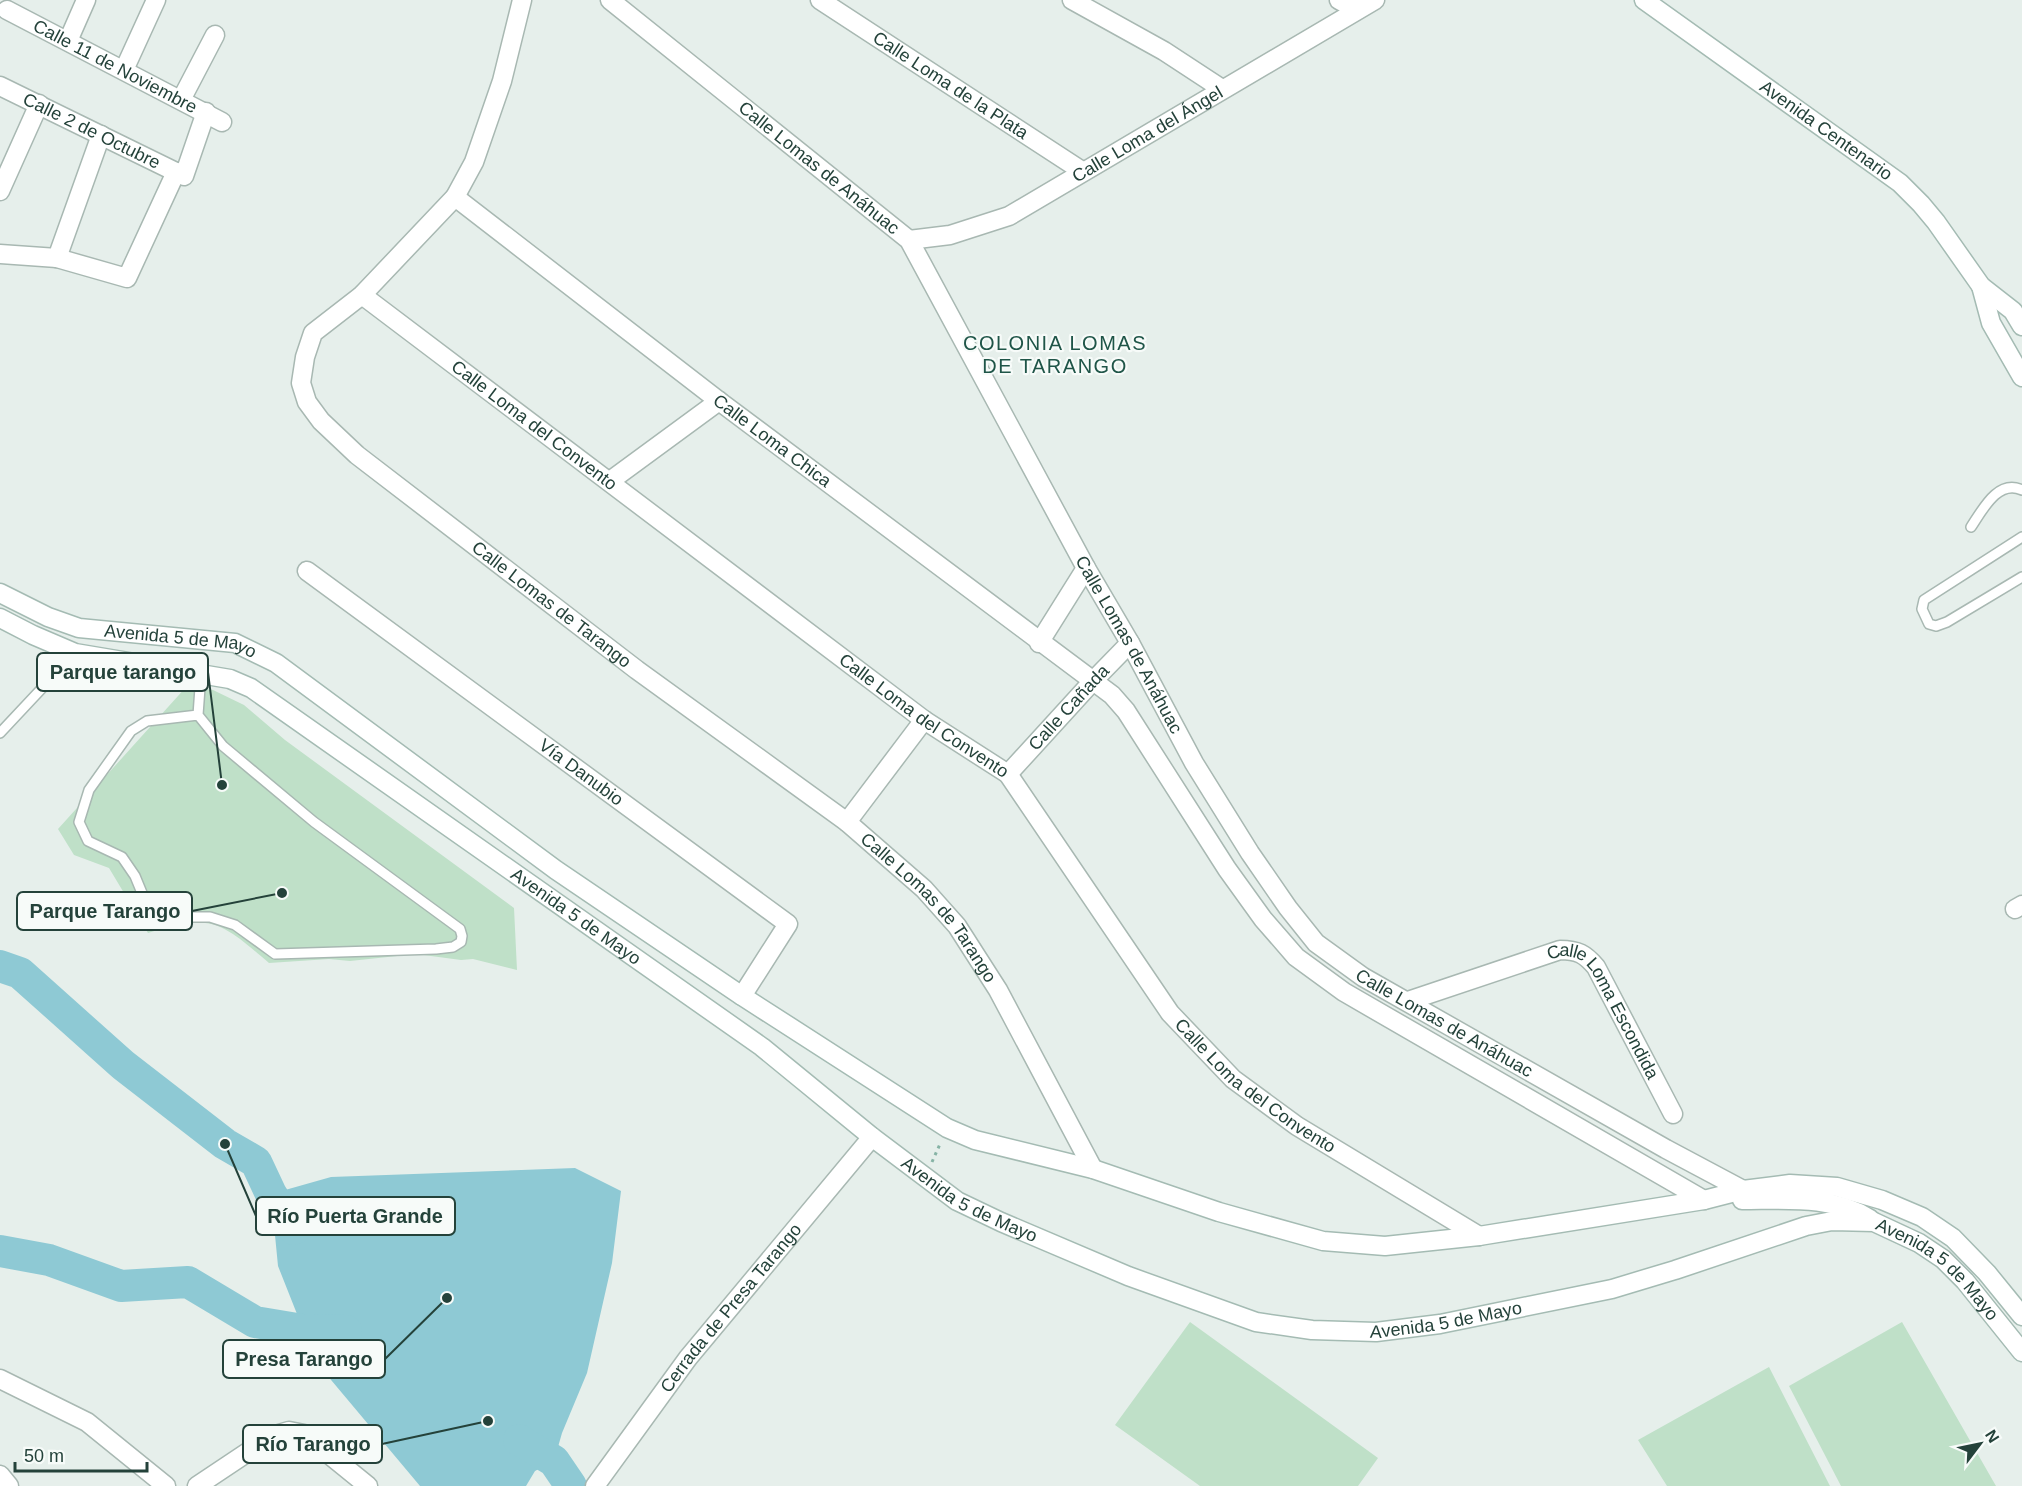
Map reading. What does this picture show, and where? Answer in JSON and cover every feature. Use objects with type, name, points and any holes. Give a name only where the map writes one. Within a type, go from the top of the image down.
[{"type":"street","points":[[68,41],[86,0]]},
{"type":"street","points":[[124,70],[156,0]]},
{"type":"street","name":"Calle Lomas de Tarango","points":[[522,0],[502,81],[474,162],[455,196],[362,295],[313,333],[305,357],[301,383],[307,402],[321,421],[357,454],[637,670],[847,822],[924,889],[957,926],[998,990],[1093,1169]]},
{"type":"street","name":"Calle Lomas de Anáhuac","points":[[610,0],[909,240],[1086,568],[1131,643],[1194,763],[1250,853],[1288,908],[1316,943],[1363,977],[1666,1149],[1743,1190]]},
{"type":"street","name":"Calle Loma de la Plata","points":[[820,0],[1082,171]]},
{"type":"street","points":[[1072,0],[1164,51],[1222,89]]},
{"type":"street","points":[[1339,0],[1357,10]]},
{"type":"street","name":"Calle Loma del Ángel","points":[[909,240],[950,235],[1008,216],[1375,0]]},
{"type":"street","name":"Avenida Centenario","points":[[1644,0],[1900,183],[1922,204],[1981,286],[2013,311],[2022,326]]},
{"type":"street","name":"Calle 11 de Noviembre","points":[[6,11],[214,117],[180,174]]},
{"type":"street","points":[[181,100],[215,35]]},
{"type":"street","name":"Calle 2 de Octubre","points":[[0,86],[180,174]]},
{"type":"street","points":[[0,191],[39,104]]},
{"type":"street","points":[[57,258],[101,135]]},
{"type":"street","points":[[0,254],[57,258],[127,278],[180,174]]},
{"type":"street","name":"Calle Loma Chica","points":[[455,196],[718,401],[1092,682]]},
{"type":"street","name":"Avenida Centenario","points":[[1981,286],[1991,323],[2022,377]]},
{"type":"street","name":"Calle Loma del Convento","points":[[362,295],[924,720],[1008,774],[1170,1014],[1233,1079],[1298,1126],[1479,1236]]},
{"type":"street","points":[[610,481],[718,401]]},
{"type":"street","points":[[1039,643],[1086,568]]},
{"type":"street","name":"Vía Danubio","points":[[307,571],[788,924],[742,996]]},
{"type":"street","name":"Avenida 5 de Mayo","points":[[0,593],[48,617],[79,628],[235,643],[276,663],[556,870],[742,996],[947,1128],[975,1140],[1003,1149],[1093,1169],[1219,1212],[1323,1241],[1385,1246],[1479,1236],[1704,1200],[1743,1190],[1790,1184],[1837,1187],[1882,1200],[1922,1217],[1953,1238],[1987,1273],[2022,1316]]},
{"type":"street","name":"Avenida 5 de Mayo","points":[[0,618],[33,636],[75,653],[230,679],[251,688],[762,1047],[872,1137],[957,1201],[1128,1276],[1256,1322],[1312,1330],[1376,1332],[1440,1324],[1611,1288],[1675,1270],[1806,1226],[1832,1221],[1874,1222],[1919,1243],[1943,1259],[1965,1281],[2022,1352]]},
{"type":"street","name":"Calle Cañada","points":[[1008,774],[1131,643]]},
{"type":"street","name":"Calle Lomas de Anáhuac","points":[[1092,682],[1112,695],[1126,711],[1227,869],[1263,920],[1296,957],[1344,992],[1704,1200]]},
{"type":"street","points":[[847,822],[924,720]]},
{"type":"street","name":"Calle Loma Escondida","points":[[1407,1001],[1560,950],[1575,950],[1586,956],[1596,967],[1673,1114]]},
{"type":"street","name":"Cerrada de Presa Tarango","points":[[595,1486],[688,1358],[872,1137]]},
{"type":"street","points":[[1704,1200],[1813,1200],[1840,1206],[1862,1214],[1874,1222]]},
{"type":"street","points":[[0,1379],[87,1422],[166,1486]]},
{"type":"street","points":[[196,1486],[272,1436],[290,1431],[304,1434],[368,1486]]},
{"type":"street","points":[[0,1475],[9,1486]]},
{"type":"lane","points":[[1971,526],[2000,490],[2015,487],[2022,490]]},
{"type":"lane","points":[[2022,537],[1924,600],[1922,609],[1929,624],[1936,626],[1947,622],[2022,576]]},
{"type":"lane","points":[[0,733],[75,653]]},
{"type":"lane","points":[[198,715],[147,720],[131,730],[89,790],[79,822],[88,842],[122,856],[129,865],[149,910],[159,916],[210,917],[235,925],[275,954],[435,949],[453,946],[460,942],[462,936],[460,929],[314,822],[223,746],[198,715],[201,674]]},
{"type":"path","points":[[926,1177],[947,1128]]},
{"type":"green space","points":[[187,686],[213,690],[244,705],[285,740],[514,908],[517,970],[473,959],[461,960],[416,954],[350,961],[329,959],[269,963],[238,938],[214,925],[187,923],[148,933],[109,868],[74,855],[58,829]]},
{"type":"green space","points":[[1190,1322],[1378,1458],[1358,1486],[1200,1486],[1115,1425]]},
{"type":"green space","points":[[1902,1322],[1996,1486],[1841,1486],[1789,1386]]},
{"type":"green space","points":[[1769,1367],[1830,1486],[1667,1486],[1638,1440]]},
{"type":"water","points":[[575,1168],[621,1191],[612,1263],[587,1373],[562,1433],[554,1461],[535,1471],[526,1486],[420,1486],[316,1362],[278,1266],[271,1194],[331,1177]]},
{"type":"waterway","points":[[0,966],[20,973],[123,1065],[225,1144],[256,1162],[271,1194],[294,1229]]},
{"type":"waterway","points":[[0,1251],[49,1260],[121,1286],[188,1282],[255,1322],[303,1330],[346,1331]]},
{"type":"waterway","points":[[519,1440],[554,1461],[571,1486]]},
{"type":"place","name":"Parque tarango","points":[[222,785]]},
{"type":"place","name":"Parque Tarango","points":[[282,893]]},
{"type":"place","name":"Río Puerta Grande","points":[[225,1144]]},
{"type":"place","name":"Presa Tarango","points":[[447,1298]]},
{"type":"place","name":"Río Tarango","points":[[488,1421]]},
{"type":"district","name":"COLONIA LOMAS DE TARANGO","points":[[1055,354]]}]
